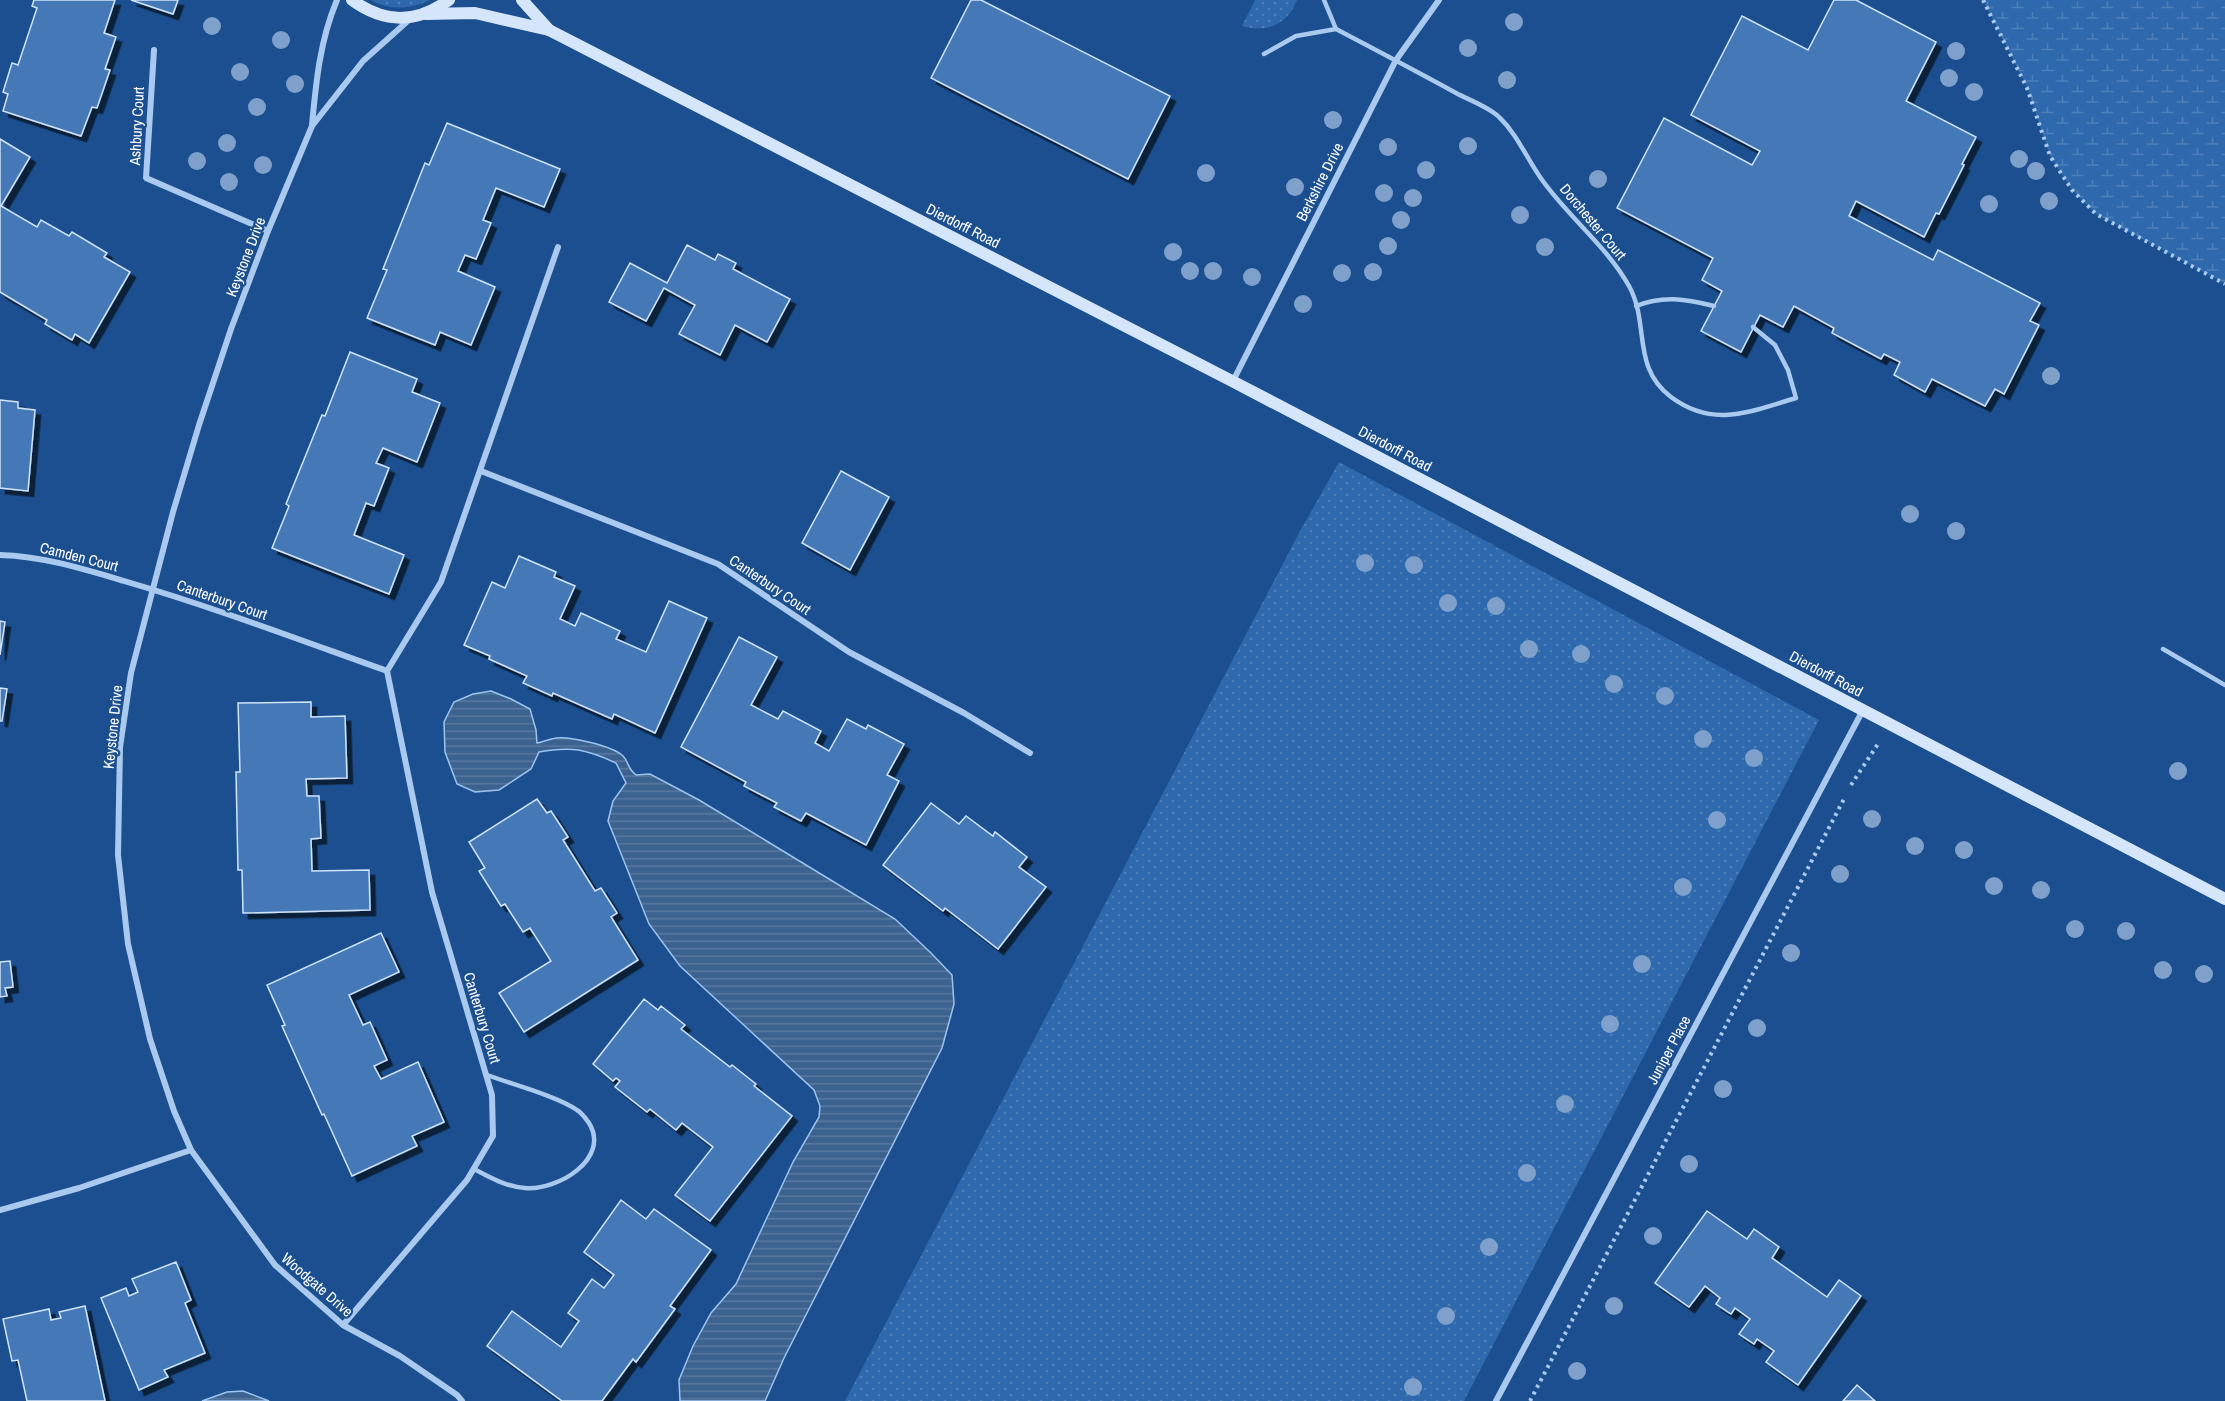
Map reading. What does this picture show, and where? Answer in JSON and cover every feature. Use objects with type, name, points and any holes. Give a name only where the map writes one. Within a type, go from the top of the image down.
[{"type":"street","name":"Keystone Drive","points":[[312,126],[317,72],[328,22],[337,0]]},
{"type":"street","name":"Dierdorff Road","points":[[352,0],[365,9],[388,18],[412,18],[426,14],[475,14],[549,30],[1232,381],[2225,899]]},
{"type":"street","name":"Dierdorff Road","points":[[426,14],[448,0]]},
{"type":"street","name":"Dierdorff Road","points":[[522,0],[549,30]]},
{"type":"street","name":"Berkshire Drive","points":[[1232,381],[1396,60],[1439,0]]},
{"type":"street","name":"Keystone Drive","points":[[191,1150],[174,1111],[150,1039],[128,944],[118,855],[120,747],[131,673],[152,589],[199,425],[231,329],[268,231],[312,126],[363,62],[387,38],[412,18]]},
{"type":"street","name":"Ashbury Court","points":[[154,50],[146,178],[268,231]]},
{"type":"street","points":[[387,671],[441,582],[558,247]]},
{"type":"street","name":"Canterbury Court","points":[[480,471],[718,564],[849,652],[964,713],[1030,753]]},
{"type":"street","name":"Camden Court","points":[[0,555],[22,555],[152,589]]},
{"type":"street","name":"Canterbury Court","points":[[152,589],[189,600],[387,671],[432,892],[492,1095],[493,1136],[467,1180],[343,1325]]},
{"type":"street","name":"Juniper Place","points":[[1496,1401],[1863,710]]},
{"type":"street","points":[[0,1210],[80,1188],[191,1150]]},
{"type":"street","name":"Woodgate Drive","points":[[191,1150],[275,1265],[343,1325],[400,1356],[457,1395],[462,1401]]},
{"type":"lane","points":[[1264,54],[1296,36],[1336,29],[1324,0]]},
{"type":"lane","name":"Dorchester Court","points":[[1336,29],[1498,116],[1518,141],[1540,178],[1590,235],[1629,287],[1636,306],[1650,376],[1670,397],[1695,411],[1725,416],[1748,413],[1796,398],[1788,370],[1775,345],[1753,327]]},
{"type":"lane","points":[[1636,306],[1653,299],[1668,298],[1714,306]]},
{"type":"lane","points":[[2163,649],[2225,686]]},
{"type":"lane","points":[[474,1169],[495,1180],[525,1189],[550,1186],[567,1179],[585,1162],[594,1147],[594,1132],[578,1110],[487,1075]]},
{"type":"path","points":[[1983,0],[2027,87],[2050,156],[2072,190],[2096,214],[2225,284]]},
{"type":"path","points":[[1530,1401],[1852,783],[1878,743]]},
{"type":"green space","points":[[371,0],[430,0],[400,8],[385,6]]},
{"type":"green space","points":[[1255,0],[1297,0],[1288,16],[1275,25],[1260,28],[1242,26]]},
{"type":"green space","points":[[1983,0],[2225,0],[2225,284],[2096,214],[2072,190],[2050,156],[2027,87]]},
{"type":"green space","points":[[1339,462],[1819,720],[1464,1401],[845,1401],[1299,533]]},
{"type":"shaded area","points":[[491,691],[530,709],[537,743],[556,738],[571,739],[591,742],[618,752],[625,758],[636,775],[650,774],[699,800],[895,919],[952,975],[954,1004],[942,1048],[784,1358],[765,1401],[680,1401],[679,1380],[693,1346],[711,1313],[736,1284],[793,1162],[819,1117],[820,1106],[814,1090],[680,966],[649,924],[608,821],[613,801],[626,783],[616,763],[578,750],[550,750],[539,752],[531,769],[499,790],[475,792],[457,784],[445,752],[444,722],[454,702],[473,694]]},
{"type":"shaded area","points":[[243,1391],[269,1401],[202,1401],[227,1392]]},
{"type":"building","points":[[34,0],[115,0],[104,33],[116,37],[105,69],[110,70],[97,108],[92,107],[81,136],[3,111],[8,94],[3,92],[12,63],[18,65],[37,8],[32,6]]},
{"type":"building","points":[[131,0],[178,0],[173,14]]},
{"type":"building","points":[[971,0],[981,0],[1170,96],[1128,179],[931,78]]},
{"type":"building","points":[[1834,0],[1856,0],[1936,42],[1906,101],[1976,137],[1939,214],[1936,213],[1924,237],[1856,201],[1849,216],[1933,260],[1938,250],[2040,303],[2030,321],[2039,325],[2004,394],[1995,389],[1985,406],[1932,379],[1925,392],[1894,375],[1900,362],[1884,354],[1881,359],[1832,333],[1834,328],[1794,306],[1783,327],[1760,315],[1741,352],[1701,331],[1722,291],[1702,280],[1713,258],[1617,208],[1664,118],[1752,165],[1760,151],[1691,115],[1742,16],[1808,50]]},
{"type":"building","points":[[447,123],[560,169],[544,207],[496,188],[483,220],[491,223],[476,259],[465,255],[458,271],[495,287],[471,345],[440,332],[435,345],[367,318],[387,270],[383,269],[425,163],[429,165]]},
{"type":"building","points":[[0,139],[30,157],[1,206],[37,227],[41,220],[69,236],[72,232],[107,253],[104,257],[130,272],[89,343],[75,334],[72,340],[45,324],[47,320],[0,292]]},
{"type":"building","points":[[687,245],[715,260],[718,254],[736,263],[733,269],[790,299],[767,342],[735,325],[720,355],[679,334],[695,305],[664,288],[646,321],[609,302],[630,263],[667,283]]},
{"type":"building","points":[[350,352],[417,379],[412,392],[440,403],[417,462],[383,448],[376,463],[389,468],[374,506],[366,503],[354,535],[404,555],[389,594],[272,548],[289,506],[286,504]]},
{"type":"building","points":[[0,400],[18,402],[18,408],[35,410],[28,491],[0,488]]},
{"type":"building","points":[[841,471],[889,497],[850,570],[802,543]]},
{"type":"building","points":[[519,556],[556,572],[554,577],[575,586],[560,619],[575,626],[581,613],[620,631],[616,639],[646,652],[669,601],[707,618],[655,733],[614,714],[612,719],[553,693],[552,696],[523,683],[527,676],[464,645],[492,582],[505,588]]},
{"type":"building","points":[[0,621],[5,622],[0,655]]},
{"type":"building","points":[[739,637],[777,657],[751,705],[778,719],[783,711],[821,731],[815,743],[829,751],[847,719],[866,729],[868,725],[904,744],[887,775],[899,781],[866,845],[806,813],[801,821],[774,807],[777,803],[744,786],[746,782],[681,747]]},
{"type":"building","points":[[0,688],[7,689],[2,721],[0,721]]},
{"type":"building","points":[[311,702],[311,717],[345,716],[347,778],[306,779],[307,796],[319,796],[321,838],[311,839],[312,871],[369,870],[370,910],[243,913],[242,870],[238,870],[236,772],[240,772],[238,703]]},
{"type":"building","points":[[537,799],[547,813],[551,811],[568,837],[563,840],[595,891],[601,888],[617,913],[611,917],[638,960],[524,1032],[499,993],[551,961],[530,928],[523,932],[505,904],[501,906],[479,871],[485,868],[469,842]]},
{"type":"building","points":[[931,803],[959,824],[966,816],[993,836],[995,832],[1027,857],[1019,867],[1046,887],[998,949],[945,908],[943,911],[883,865]]},
{"type":"building","points":[[381,933],[399,972],[349,995],[363,1025],[370,1022],[387,1060],[374,1066],[381,1079],[418,1062],[444,1122],[412,1136],[417,1146],[352,1176],[282,1026],[285,1025],[267,985]]},
{"type":"building","points":[[10,961],[13,987],[5,988],[7,996],[0,997],[0,962]]},
{"type":"building","points":[[644,999],[658,1010],[661,1006],[685,1025],[681,1029],[730,1067],[732,1065],[792,1116],[710,1221],[675,1195],[713,1147],[682,1123],[676,1130],[650,1109],[647,1112],[615,1087],[620,1081],[616,1078],[613,1081],[593,1064]]},
{"type":"building","points":[[621,1200],[646,1219],[654,1209],[711,1250],[670,1306],[675,1309],[636,1362],[633,1359],[602,1401],[562,1401],[487,1346],[512,1311],[561,1347],[579,1321],[568,1313],[592,1279],[604,1288],[614,1275],[584,1252]]},
{"type":"building","points":[[1707,1211],[1747,1239],[1754,1229],[1779,1247],[1772,1258],[1827,1297],[1839,1280],[1861,1296],[1798,1385],[1766,1362],[1774,1351],[1757,1339],[1754,1344],[1739,1334],[1750,1319],[1735,1308],[1731,1314],[1716,1304],[1720,1298],[1705,1286],[1689,1307],[1655,1283]]},
{"type":"building","points":[[176,1262],[191,1300],[185,1303],[205,1353],[164,1370],[168,1377],[139,1390],[101,1298],[126,1288],[129,1296],[138,1292],[132,1279]]},
{"type":"building","points":[[85,1306],[105,1401],[27,1401],[18,1360],[12,1361],[3,1319],[49,1309],[51,1320],[61,1318],[59,1312]]},
{"type":"building","points":[[1857,1385],[1875,1401],[1843,1401]]}]
